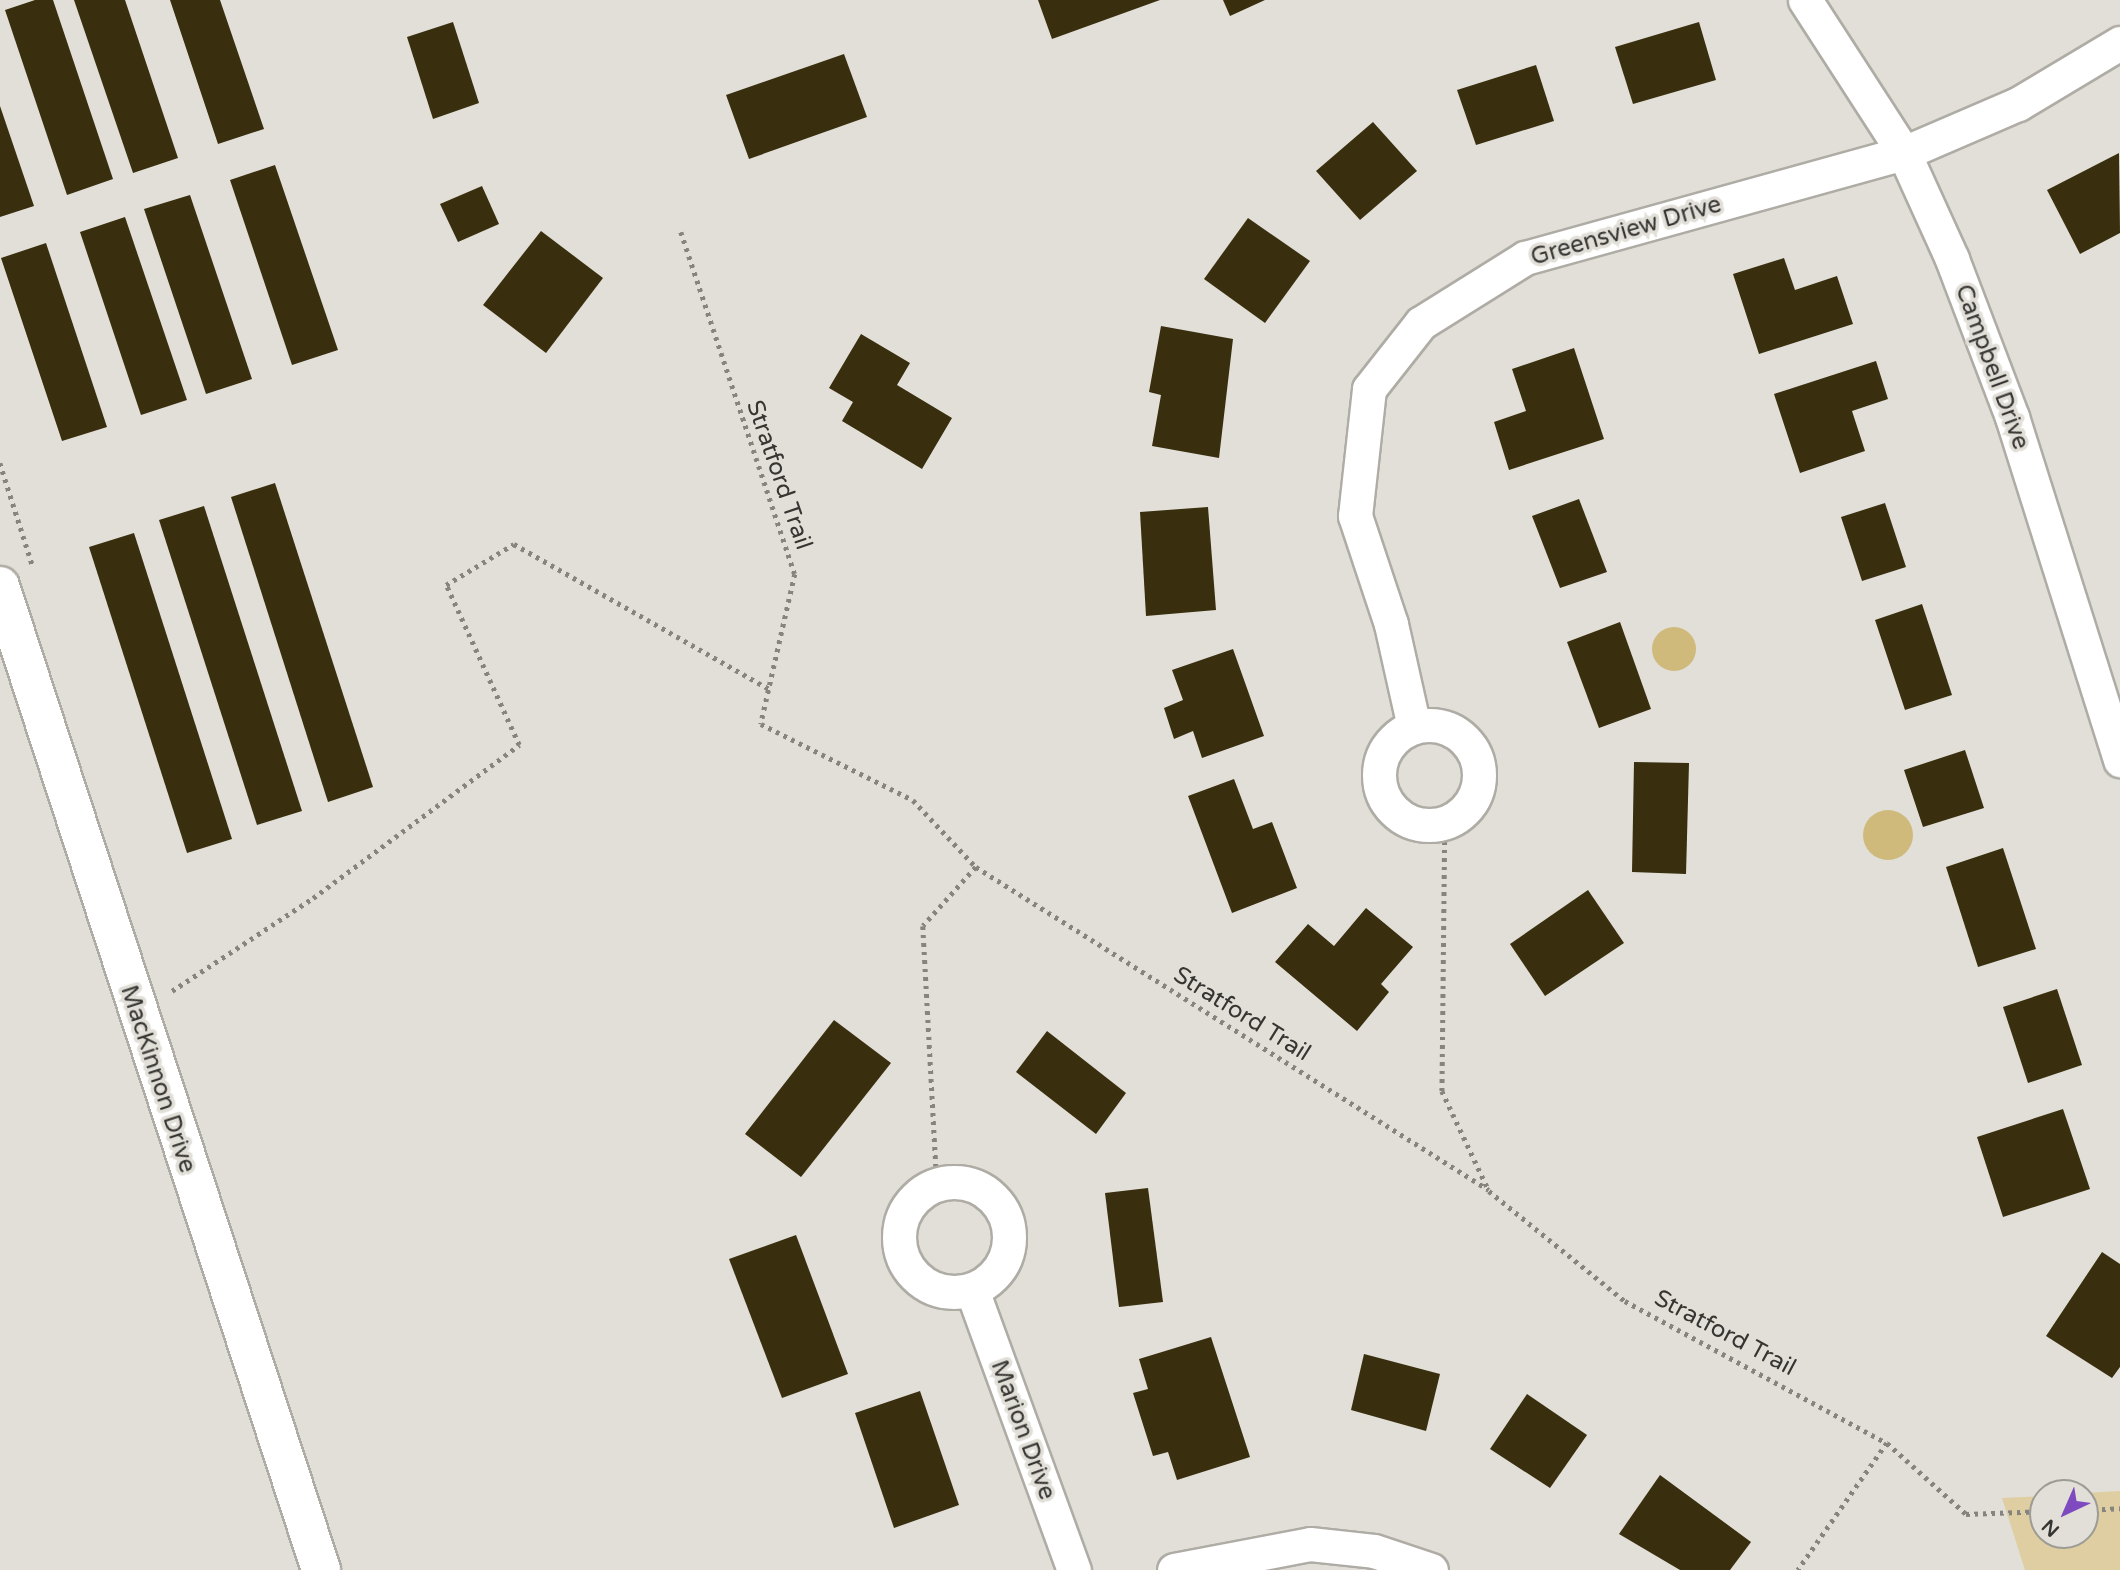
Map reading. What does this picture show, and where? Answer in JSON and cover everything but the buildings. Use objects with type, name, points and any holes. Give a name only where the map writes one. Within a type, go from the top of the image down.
[{"type":"street","name":"Campbell Drive","points":[[1805,0],[1904,153],[2012,417],[2120,760]]},
{"type":"street","name":"Greensview Drive","points":[[1414,727],[1391,624],[1355,516],[1369,389],[1421,323],[1525,258],[1904,153],[2018,104],[2120,43]]},
{"type":"street","name":"MacKinnon Drive","points":[[0,586],[137,1015],[321,1570]]},
{"type":"street","points":[[1414,727],[1452,730],[1479,765],[1469,807],[1445,824],[1429,826],[1398,815],[1381,788],[1382,757],[1414,727]]},
{"type":"street","points":[[937,1184],[979,1187],[1007,1219],[1004,1262],[972,1290],[929,1286],[901,1254],[905,1212],[937,1184]]},
{"type":"street","name":"Marion Drive","points":[[972,1290],[1074,1570]]},
{"type":"street","points":[[1174,1570],[1310,1544],[1374,1551],[1431,1570]]},
{"type":"path","name":"Stratford Trail","points":[[681,232],[795,574],[761,724],[913,800],[976,867],[1489,1191],[1625,1301],[1887,1443],[1966,1514],[2029,1512]]},
{"type":"path","points":[[137,1015],[313,898],[519,745],[446,585],[514,544],[769,689]]},
{"type":"path","name":"Stratford Trail","points":[[1445,824],[1442,1091],[1489,1191]]},
{"type":"path","points":[[937,1184],[923,926],[976,867]]},
{"type":"path","points":[[1798,1570],[1887,1443]]},
{"type":"path","points":[[2099,1509],[2120,1508]]},
{"type":"shaded area","points":[[1674,627],[1690,633],[1696,649],[1690,665],[1674,671],[1658,665],[1652,649],[1658,633]]},
{"type":"shaded area","points":[[1888,810],[1906,817],[1913,835],[1906,853],[1888,860],[1870,853],[1863,835],[1870,817]]},
{"type":"shaded area","points":[[2120,1491],[2120,1570],[2025,1570],[2002,1498],[2029,1497],[2029,1549],[2099,1549],[2099,1492]]}]
